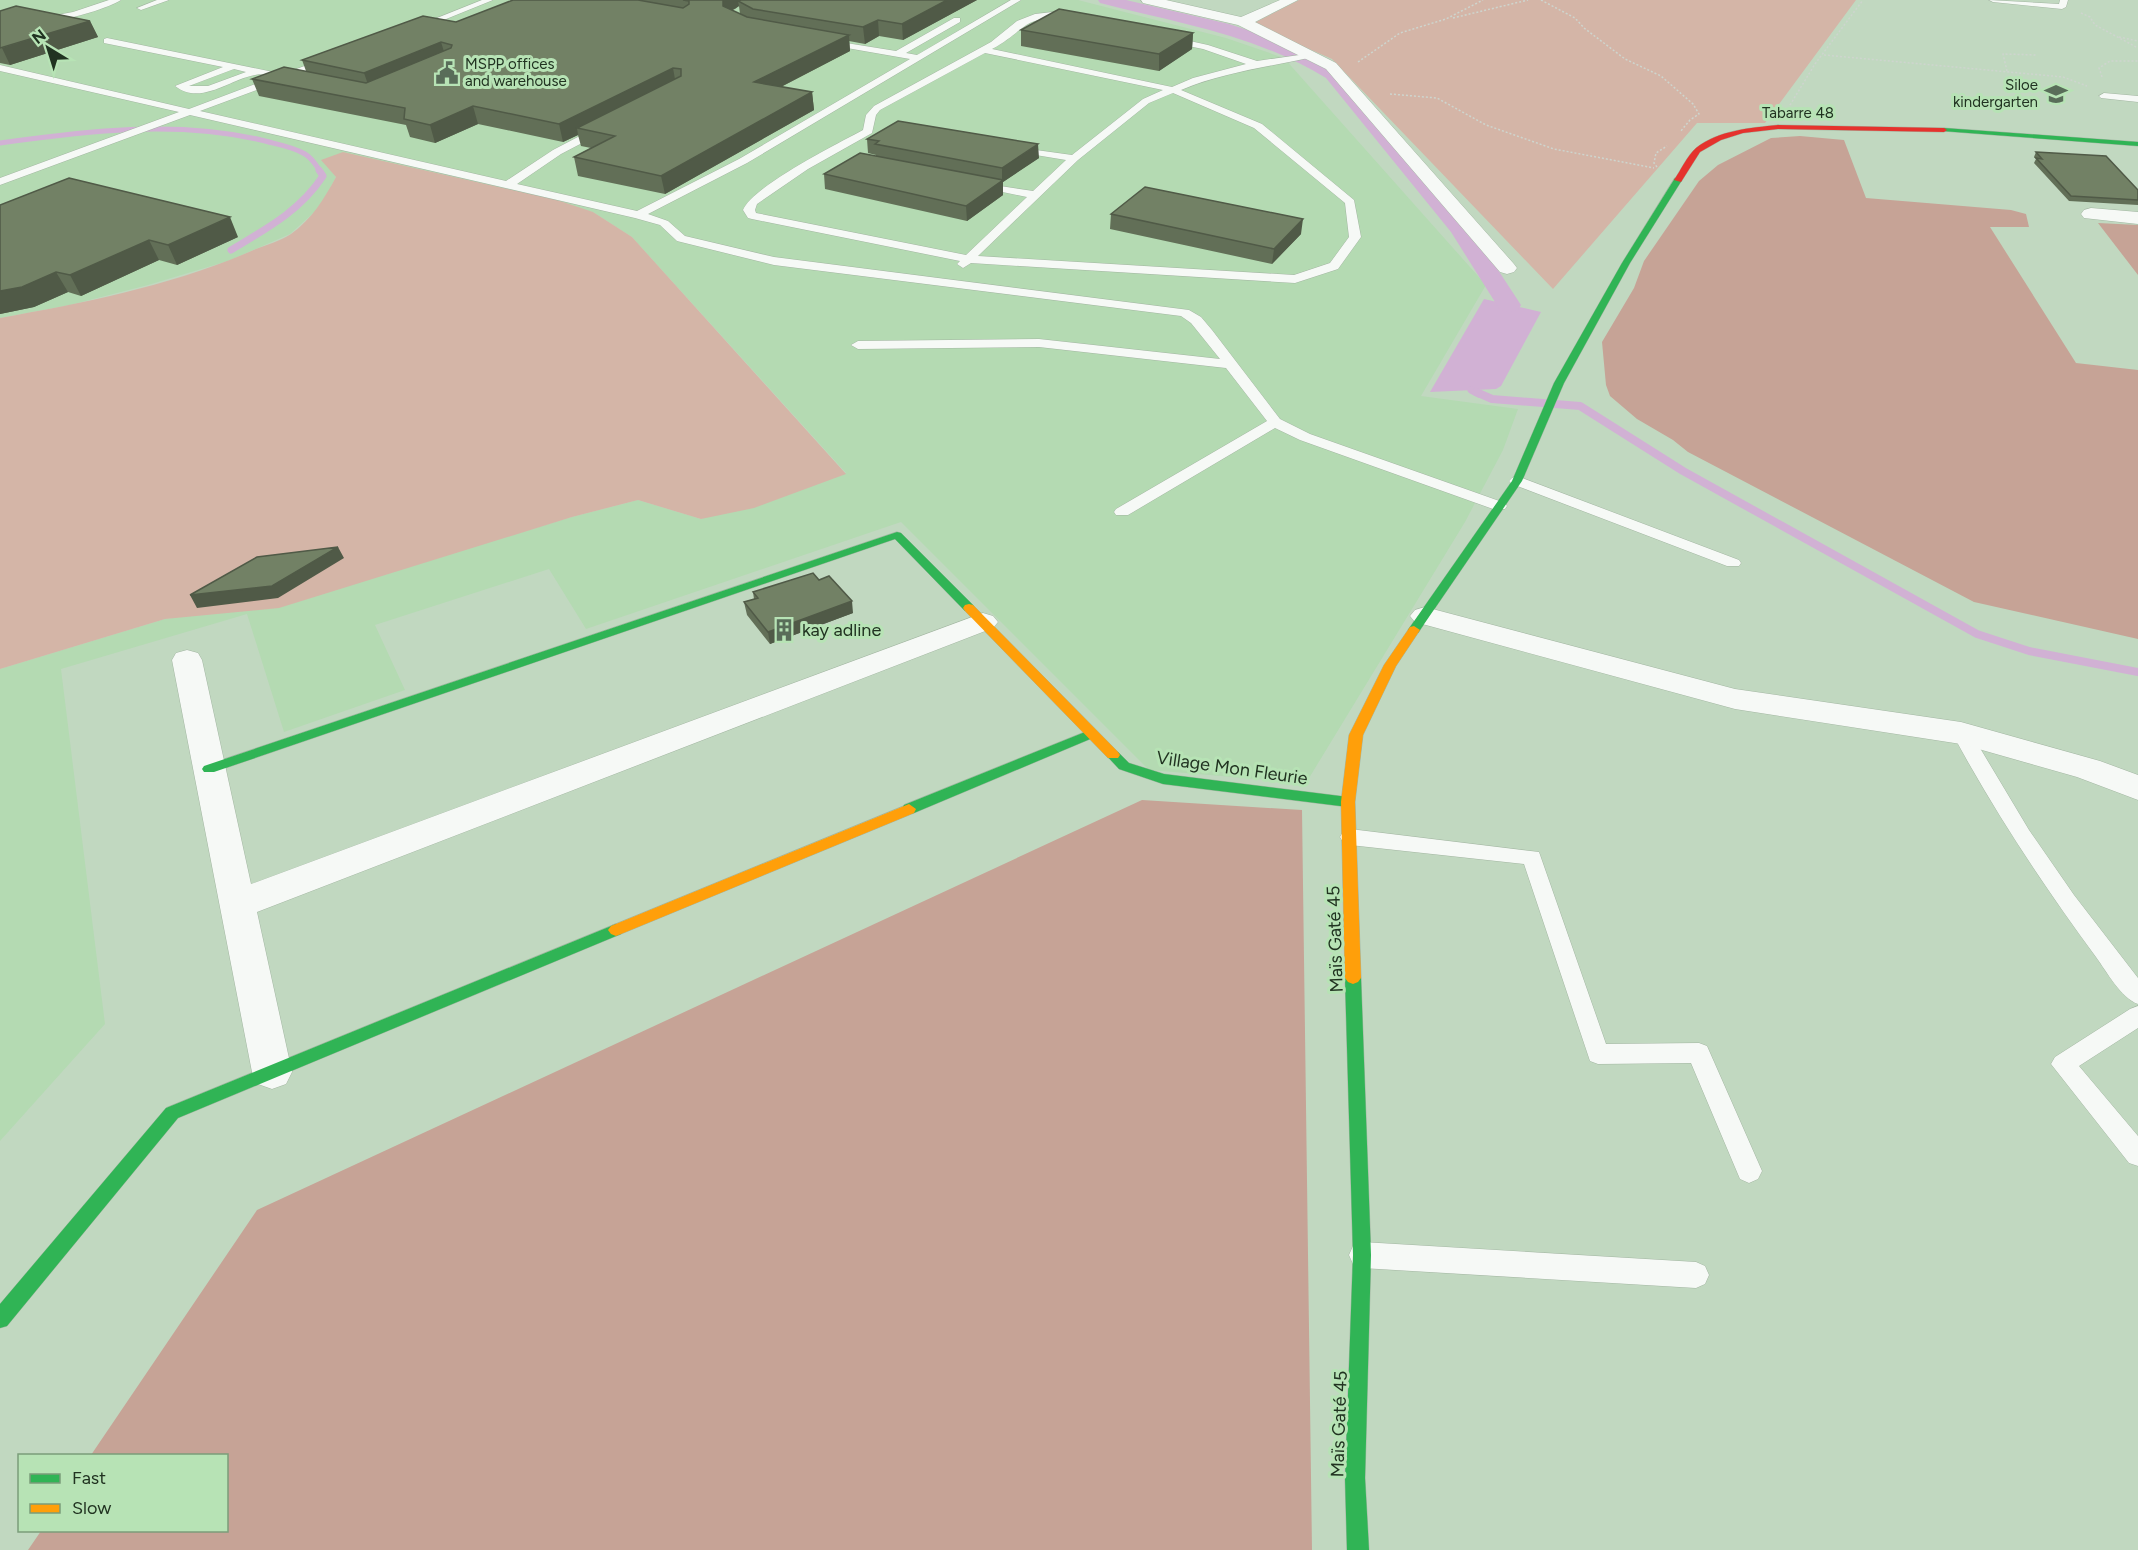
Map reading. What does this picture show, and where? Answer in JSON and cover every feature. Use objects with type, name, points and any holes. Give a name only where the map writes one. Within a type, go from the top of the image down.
[{"type":"street","points":[[1148,0],[1243,22],[1330,66],[1507,268]]},
{"type":"street","points":[[1243,22],[1290,0]]},
{"type":"street","name":"Tabarre 48","points":[[1559,383],[1626,263],[1697,151],[1718,138],[1743,130],[1778,127],[1957,130],[2138,144]]},
{"type":"street","points":[[2091,214],[2138,218]]},
{"type":"street","name":"Maïs Gaté 45","points":[[1358,1550],[1355,1478],[1362,1256],[1348,802],[1356,735],[1390,665],[1517,482],[1559,383]]},
{"type":"street","name":"Village Mon Fleurie","points":[[209,769],[897,535],[1090,734],[1124,766],[1163,779],[1348,802]]},
{"type":"street","points":[[1425,616],[1735,699],[1961,733],[2088,769],[2138,788]]},
{"type":"street","points":[[238,904],[983,622]]},
{"type":"street","points":[[187,660],[272,1072]]},
{"type":"street","points":[[0,1319],[172,1113],[1090,734]]},
{"type":"lane","points":[[45,18],[74,14],[117,0]]},
{"type":"lane","points":[[141,8],[165,0]]},
{"type":"lane","points":[[403,32],[489,0]]},
{"type":"lane","points":[[638,215],[743,162],[1017,0]]},
{"type":"lane","points":[[1993,0],[2063,3]]},
{"type":"lane","points":[[984,50],[1174,90],[1258,126],[1350,202],[1355,237],[1334,266],[1295,279],[969,259],[752,216],[748,210],[752,202],[826,154],[862,136],[868,130],[871,115],[877,108],[984,50],[1020,23],[1035,17],[1053,15],[1086,21]]},
{"type":"lane","points":[[897,54],[964,16]]},
{"type":"lane","points":[[1161,38],[1205,47],[1256,63]]},
{"type":"lane","points":[[819,40],[919,58]]},
{"type":"lane","points":[[107,41],[300,80]]},
{"type":"lane","points":[[940,283],[969,259],[1074,158],[1146,101],[1196,80],[1256,63],[1310,55]]},
{"type":"lane","points":[[0,182],[338,57]]},
{"type":"lane","points":[[233,66],[180,86],[191,90],[206,89],[256,71]]},
{"type":"lane","points":[[0,68],[638,215],[664,223],[681,239],[774,261],[1184,314],[1196,320],[1275,422],[1305,437],[1499,506]]},
{"type":"lane","points":[[2104,96],[2138,99]]},
{"type":"lane","points":[[870,124],[882,126]]},
{"type":"lane","points":[[510,184],[557,152],[608,125]]},
{"type":"lane","points":[[1006,147],[1074,158]]},
{"type":"lane","points":[[826,154],[849,159]]},
{"type":"lane","points":[[966,181],[1036,195]]},
{"type":"lane","points":[[858,345],[1039,343],[1231,364]]},
{"type":"lane","points":[[1122,512],[1275,422]]},
{"type":"lane","points":[[1517,482],[1732,562]]},
{"type":"lane","points":[[1961,733],[1991,790],[2065,901],[2138,995]]},
{"type":"lane","points":[[1350,837],[1532,856],[1598,1054],[1700,1053],[1749,1171]]},
{"type":"lane","points":[[2138,1016],[2063,1064],[2138,1155]]},
{"type":"lane","points":[[1362,1256],[1696,1275]]},
{"type":"path","points":[[1446,19],[1483,0]]},
{"type":"path","points":[[1355,64],[1400,33],[1446,19],[1498,9],[1528,0]]},
{"type":"path","points":[[1541,0],[1575,18],[1584,28],[1613,50],[1661,76],[1693,104],[1699,114],[1690,120],[1666,147],[1656,153],[1654,163],[1657,168]]},
{"type":"path","points":[[1778,127],[1805,76],[1824,55],[1863,0]]},
{"type":"path","points":[[2063,3],[2090,17],[2095,25],[2112,36],[2138,48]]},
{"type":"path","points":[[2112,36],[2138,41]]},
{"type":"path","points":[[2007,71],[2003,54],[2037,55]]},
{"type":"path","points":[[1824,55],[2063,77],[2082,83],[2104,96]]},
{"type":"path","points":[[2103,81],[2099,69],[2110,62],[2138,61]]},
{"type":"path","points":[[2082,83],[2092,82]]},
{"type":"path","points":[[1384,93],[1437,98],[1500,130],[1582,156],[1644,168]]},
{"type":"shaded area","points":[[0,0],[1078,0],[1226,38],[1284,58],[1486,285],[1421,396],[1518,409],[1503,450],[1465,522],[1306,783],[1149,770],[901,522],[586,629],[549,569],[375,625],[405,690],[284,732],[247,614],[61,669],[105,1024],[0,1141],[0,669],[165,619],[219,612],[392,571],[572,517],[638,500],[701,519],[846,473],[632,237],[593,212],[322,160],[336,177],[320,207],[290,234],[228,261],[148,285],[70,305],[0,318]]},
{"type":"shaded area","points":[[1299,0],[1856,0],[1765,123],[1697,123],[1553,289],[1332,59],[1252,24]]},
{"type":"shaded area","points":[[1800,136],[1844,140],[1866,198],[2011,210],[2026,214],[2029,227],[1990,227],[2076,363],[2138,370],[2138,639],[1974,602],[1688,452],[1673,440],[1637,419],[1610,396],[1606,385],[1602,342],[1634,288],[1644,261],[1699,181],[1718,165],[1771,138]]},
{"type":"shaded area","points":[[343,152],[557,200],[593,212],[632,237],[846,474],[754,508],[701,519],[638,500],[572,517],[279,608],[165,619],[0,669],[0,318],[157,284],[219,264],[281,239],[291,234],[311,215],[336,177],[321,160]]},
{"type":"shaded area","points":[[2098,223],[2138,225],[2138,275]]},
{"type":"shaded area","points":[[1484,299],[1541,312],[1501,386],[1496,389],[1430,392]]},
{"type":"shaded area","points":[[1142,800],[1302,810],[1312,1550],[28,1550],[40,1532],[228,1532],[228,1454],[92,1454],[257,1210]]},
{"type":"building","points":[[513,0],[638,0],[683,8],[689,4],[689,1],[683,0],[723,0],[723,6],[747,17],[849,35],[754,82],[812,92],[661,176],[574,157],[615,136],[577,128],[681,76],[681,69],[673,68],[559,124],[473,106],[430,125],[404,119],[405,108],[252,79],[284,67],[366,83],[451,48],[452,45],[441,42],[364,73],[302,60],[423,16],[456,22]]},
{"type":"building","points":[[947,0],[902,24],[878,20],[863,27],[753,9],[738,1]]},
{"type":"building","points":[[16,6],[90,21],[0,48],[0,11]]},
{"type":"building","points":[[1059,9],[1193,33],[1159,54],[1021,30]]},
{"type":"building","points":[[898,121],[1038,144],[1002,168],[875,144],[879,141],[867,139]]},
{"type":"building","points":[[2036,152],[2106,156],[2138,190],[2138,200],[2071,196],[2036,158],[2042,159]]},
{"type":"building","points":[[860,153],[1003,180],[966,206],[824,174]]},
{"type":"building","points":[[69,178],[230,217],[168,245],[149,240],[70,275],[56,272],[22,287],[0,291],[0,205]]},
{"type":"building","points":[[1145,187],[1303,219],[1274,249],[1111,214]]},
{"type":"building","points":[[338,547],[272,586],[190,595],[257,557]]},
{"type":"building","name":"kay adline","points":[[813,573],[819,580],[829,576],[852,601],[768,632],[744,602],[758,598],[753,592]]},
{"type":"waterway","points":[[1106,0],[1252,36],[1307,59],[1332,74],[1460,229],[1509,305]]},
{"type":"waterway","points":[[0,143],[98,132],[196,130],[229,134],[289,147],[307,156],[320,171]]},
{"type":"waterway","points":[[231,250],[293,209],[323,176],[319,170]]},
{"type":"waterway","points":[[1471,390],[1479,394]]},
{"type":"waterway","points":[[1476,392],[1492,399],[1580,406],[1683,471],[1977,634],[2029,651],[2138,672]]},
{"type":"traffic: fast","points":[[1944,130],[2138,144]]},
{"type":"traffic: fast","points":[[1414,630],[1517,481],[1559,383],[1626,263],[1678,180]]},
{"type":"traffic: fast","points":[[209,769],[897,535],[969,608]]},
{"type":"traffic: fast","points":[[909,809],[1090,734]]},
{"type":"traffic: fast","points":[[1113,755],[1124,766],[1163,779],[1348,802]]},
{"type":"traffic: fast","points":[[0,1319],[172,1113],[616,930]]},
{"type":"traffic: fast","points":[[1353,978],[1362,1255],[1355,1478],[1358,1550]]},
{"type":"traffic: slow","points":[[969,608],[1113,755]]},
{"type":"traffic: slow","points":[[1353,978],[1348,802],[1356,735],[1390,665],[1414,630]]},
{"type":"traffic: slow","points":[[616,930],[909,809]]},
{"type":"traffic: jam","points":[[1678,180],[1697,151],[1718,138],[1743,131],[1778,127],[1944,130]]},
{"type":"place","name":"MSPP offices and warehouse","points":[[447,73]]},
{"type":"place","name":"Siloe kindergarten","points":[[2056,94]]},
{"type":"place","name":"kay adline","points":[[784,630]]}]
